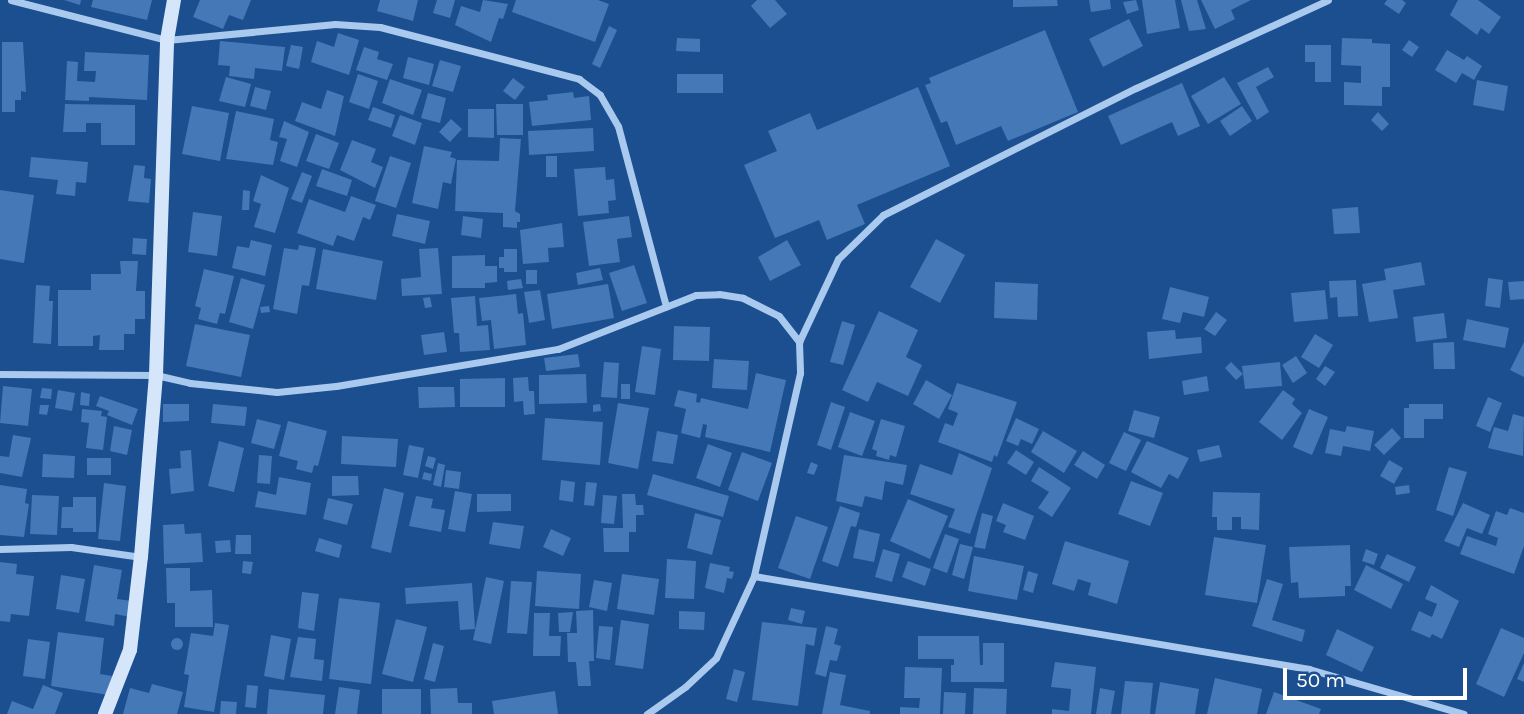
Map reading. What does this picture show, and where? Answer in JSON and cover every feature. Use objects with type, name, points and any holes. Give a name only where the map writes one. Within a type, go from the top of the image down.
[{"type":"main road","points":[[105,714],[130,650],[141,557],[156,376],[167,40],[174,0]]},
{"type":"street","points":[[11,0],[167,40],[335,24],[380,27],[579,79],[600,95],[618,126],[666,307]]},
{"type":"street","points":[[647,714],[685,687],[716,658],[754,576],[800,373],[799,342],[838,259],[883,215],[1136,88],[1328,0]]},
{"type":"street","points":[[0,374],[156,376],[190,383],[277,392],[336,386],[558,349],[696,295],[719,294],[743,298],[779,316],[799,342]]},
{"type":"street","points":[[0,549],[71,547],[141,557]]},
{"type":"street","points":[[754,576],[1309,668],[1464,714]]},
{"type":"building","points":[[64,0],[81,0],[80,5]]},
{"type":"building","points":[[93,0],[152,0],[147,20],[91,7]]},
{"type":"building","points":[[200,0],[251,0],[243,20],[229,15],[223,29],[193,17]]},
{"type":"building","points":[[380,0],[418,0],[413,21],[377,11]]},
{"type":"building","points":[[437,0],[455,0],[450,18],[433,13]]},
{"type":"building","points":[[483,0],[508,4],[503,19],[499,18],[491,42],[455,25],[461,6],[480,12]]},
{"type":"building","points":[[516,0],[598,0],[609,4],[595,42],[512,12]]},
{"type":"building","points":[[757,0],[775,0],[787,14],[770,28],[751,6]]},
{"type":"building","points":[[1013,0],[1057,0],[1058,6],[1013,7]]},
{"type":"building","points":[[1089,0],[1110,0],[1111,9],[1091,12]]},
{"type":"building","points":[[1136,0],[1139,10],[1127,14],[1123,2]]},
{"type":"building","points":[[1142,0],[1175,0],[1180,28],[1147,34]]},
{"type":"building","points":[[1181,0],[1197,0],[1206,29],[1189,31]]},
{"type":"building","points":[[1201,0],[1251,0],[1231,10],[1235,19],[1215,29]]},
{"type":"building","points":[[1387,0],[1402,0],[1406,3],[1399,14],[1384,4]]},
{"type":"building","points":[[1458,0],[1478,0],[1501,17],[1489,34],[1481,28],[1477,35],[1450,15]]},
{"type":"building","points":[[1129,19],[1143,46],[1103,67],[1089,39]]},
{"type":"building","points":[[609,26],[617,30],[600,68],[592,64]]},
{"type":"building","points":[[1045,30],[1078,112],[1008,141],[1001,126],[956,145],[947,121],[941,123],[925,85],[931,83],[929,78]]},
{"type":"building","points":[[338,33],[359,40],[349,75],[311,62],[317,41],[334,47]]},
{"type":"building","points":[[677,38],[700,39],[700,52],[676,51]]},
{"type":"building","points":[[1342,38],[1372,39],[1372,43],[1390,44],[1390,87],[1382,87],[1382,106],[1344,105],[1344,82],[1361,83],[1361,66],[1341,65]]},
{"type":"building","points":[[1409,40],[1419,47],[1412,57],[1402,50]]},
{"type":"building","points":[[220,41],[285,47],[282,71],[255,68],[254,79],[229,76],[230,66],[218,65]]},
{"type":"building","points":[[2,42],[23,42],[26,92],[21,91],[21,100],[15,100],[15,112],[2,112]]},
{"type":"building","points":[[291,45],[303,47],[299,69],[286,66]]},
{"type":"building","points":[[1305,45],[1331,45],[1331,82],[1315,82],[1315,62],[1305,62]]},
{"type":"building","points":[[364,47],[379,52],[377,59],[393,64],[387,80],[356,70]]},
{"type":"building","points":[[1447,50],[1464,60],[1467,56],[1482,66],[1474,80],[1462,73],[1456,83],[1435,70]]},
{"type":"building","points":[[85,52],[149,55],[147,100],[89,97],[89,101],[65,100],[67,61],[78,62],[77,81],[95,82],[96,71],[84,71]]},
{"type":"building","points":[[408,57],[434,64],[429,85],[403,78]]},
{"type":"building","points":[[440,60],[461,66],[453,92],[432,86]]},
{"type":"building","points":[[1268,67],[1274,77],[1256,87],[1269,112],[1257,120],[1237,83]]},
{"type":"building","points":[[358,74],[378,81],[369,109],[349,102]]},
{"type":"building","points":[[677,74],[723,74],[723,93],[677,93]]},
{"type":"building","points":[[226,77],[251,84],[245,107],[219,101]]},
{"type":"building","points":[[1224,77],[1241,104],[1208,124],[1191,96]]},
{"type":"building","points":[[513,78],[525,87],[515,100],[503,91]]},
{"type":"building","points":[[390,79],[422,90],[413,115],[382,103]]},
{"type":"building","points":[[1477,80],[1508,86],[1504,111],[1473,105]]},
{"type":"building","points":[[1182,83],[1200,126],[1178,136],[1172,122],[1121,145],[1108,116]]},
{"type":"building","points":[[255,87],[271,91],[266,110],[250,106]]},
{"type":"building","points":[[918,87],[950,166],[857,205],[865,224],[827,240],[819,220],[775,238],[744,165],[777,151],[768,131],[810,113],[817,130]]},
{"type":"building","points":[[327,90],[344,96],[335,136],[295,121],[302,102],[321,109]]},
{"type":"building","points":[[573,92],[574,98],[589,96],[591,120],[532,126],[529,102],[548,100],[547,95]]},
{"type":"building","points":[[428,93],[446,98],[440,123],[421,118]]},
{"type":"building","points":[[65,104],[135,105],[135,145],[101,145],[101,123],[86,123],[86,132],[63,132]]},
{"type":"building","points":[[496,104],[523,104],[523,135],[497,135]]},
{"type":"building","points":[[192,106],[229,113],[220,161],[182,154]]},
{"type":"building","points":[[1242,106],[1252,121],[1230,136],[1220,121]]},
{"type":"building","points":[[373,107],[395,115],[391,128],[368,120]]},
{"type":"building","points":[[468,109],[494,109],[494,138],[468,137]]},
{"type":"building","points":[[236,111],[274,119],[270,140],[278,142],[273,165],[226,159]]},
{"type":"building","points":[[1378,112],[1389,124],[1382,131],[1371,120]]},
{"type":"building","points":[[400,115],[422,123],[415,145],[392,136]]},
{"type":"building","points":[[451,119],[462,129],[450,142],[439,132]]},
{"type":"building","points":[[284,121],[309,132],[297,167],[280,161],[287,139],[279,137]]},
{"type":"building","points":[[593,128],[594,151],[529,155],[528,131]]},
{"type":"building","points":[[316,134],[339,143],[329,169],[306,161]]},
{"type":"building","points":[[500,138],[521,139],[515,211],[520,214],[517,228],[503,227],[503,213],[455,211],[457,160],[499,161]]},
{"type":"building","points":[[352,140],[376,149],[371,162],[383,167],[375,188],[340,170]]},
{"type":"building","points":[[424,146],[452,152],[450,157],[456,159],[451,184],[443,182],[438,209],[412,203]]},
{"type":"building","points":[[390,156],[411,163],[396,208],[375,201]]},
{"type":"building","points":[[546,156],[557,156],[557,177],[546,177]]},
{"type":"building","points":[[31,157],[88,162],[86,183],[76,182],[75,196],[56,194],[58,180],[29,177]]},
{"type":"building","points":[[134,165],[145,166],[144,178],[151,179],[149,203],[128,201]]},
{"type":"building","points":[[605,167],[606,180],[614,179],[616,200],[608,201],[609,213],[578,216],[574,169]]},
{"type":"building","points":[[322,169],[352,180],[347,196],[316,186]]},
{"type":"building","points":[[302,172],[312,176],[302,203],[291,199]]},
{"type":"building","points":[[261,175],[289,188],[275,233],[254,227],[261,204],[253,201]]},
{"type":"building","points":[[0,190],[34,195],[24,263],[0,259]]},
{"type":"building","points":[[243,190],[250,191],[249,210],[242,210]]},
{"type":"building","points":[[351,196],[376,205],[370,220],[363,217],[354,241],[337,235],[333,246],[297,233],[309,199],[345,212]]},
{"type":"building","points":[[1358,207],[1360,233],[1334,234],[1332,209]]},
{"type":"building","points":[[193,212],[222,216],[217,256],[188,252]]},
{"type":"building","points":[[397,214],[430,221],[425,244],[392,236]]},
{"type":"building","points":[[463,216],[483,219],[481,238],[461,235]]},
{"type":"building","points":[[629,216],[632,237],[617,239],[620,262],[589,266],[583,222]]},
{"type":"building","points":[[562,223],[564,247],[548,248],[549,262],[523,264],[520,230]]},
{"type":"building","points":[[133,238],[147,239],[146,255],[132,254]]},
{"type":"building","points":[[936,239],[965,255],[940,303],[910,287]]},
{"type":"building","points":[[251,240],[272,245],[265,276],[232,268],[237,246],[249,248]]},
{"type":"building","points":[[787,240],[801,265],[770,281],[758,257]]},
{"type":"building","points":[[299,245],[316,248],[309,286],[302,285],[297,314],[273,309],[284,248],[298,250]]},
{"type":"building","points":[[438,248],[442,294],[402,296],[401,279],[421,277],[419,249]]},
{"type":"building","points":[[323,249],[383,261],[376,300],[316,289]]},
{"type":"building","points":[[504,249],[517,249],[517,272],[504,272],[504,268],[499,268],[499,257],[504,257]]},
{"type":"building","points":[[485,255],[485,266],[497,266],[497,282],[485,283],[485,288],[452,288],[452,256]]},
{"type":"building","points":[[120,261],[138,261],[136,291],[145,291],[145,319],[135,319],[135,334],[124,334],[124,350],[99,350],[100,335],[93,336],[93,346],[58,346],[58,290],[91,290],[91,274],[121,274]]},
{"type":"building","points":[[1421,262],[1425,285],[1393,290],[1398,318],[1369,322],[1362,284],[1386,280],[1384,269]]},
{"type":"building","points":[[634,265],[647,303],[622,311],[609,273]]},
{"type":"building","points":[[600,268],[603,280],[578,285],[576,273]]},
{"type":"building","points":[[204,269],[234,276],[225,314],[220,313],[217,324],[198,319],[201,308],[195,306]]},
{"type":"building","points":[[526,270],[537,270],[537,284],[526,284]]},
{"type":"building","points":[[241,278],[265,285],[253,329],[229,322]]},
{"type":"building","points":[[1488,278],[1503,280],[1500,308],[1485,306]]},
{"type":"building","points":[[521,279],[523,288],[508,290],[507,281]]},
{"type":"building","points":[[1356,280],[1358,316],[1338,317],[1337,297],[1330,298],[1329,281]]},
{"type":"building","points":[[1524,281],[1524,299],[1510,300],[1508,282]]},
{"type":"building","points":[[995,282],[1038,284],[1037,320],[994,318]]},
{"type":"building","points":[[608,284],[614,318],[552,329],[547,294]]},
{"type":"building","points":[[36,285],[50,286],[49,301],[53,301],[51,344],[33,343]]},
{"type":"building","points":[[1170,287],[1209,297],[1204,317],[1183,312],[1180,323],[1162,319]]},
{"type":"building","points":[[540,290],[545,320],[529,323],[524,292]]},
{"type":"building","points":[[1325,290],[1328,319],[1294,322],[1291,293]]},
{"type":"building","points":[[516,294],[518,314],[523,313],[526,345],[494,349],[491,320],[482,321],[479,298]]},
{"type":"building","points":[[475,296],[477,326],[488,325],[490,350],[460,352],[459,333],[454,333],[451,298]]},
{"type":"building","points":[[430,297],[432,307],[425,308],[423,298]]},
{"type":"building","points":[[269,306],[270,312],[261,313],[260,307]]},
{"type":"building","points":[[879,311],[918,330],[906,357],[922,365],[908,396],[877,382],[868,402],[842,390]]},
{"type":"building","points":[[1216,312],[1227,320],[1215,336],[1204,329]]},
{"type":"building","points":[[1444,313],[1447,338],[1416,342],[1413,317]]},
{"type":"building","points":[[1467,319],[1509,328],[1505,348],[1463,340]]},
{"type":"building","points":[[842,321],[855,325],[843,365],[830,362]]},
{"type":"building","points":[[195,324],[250,335],[241,377],[186,366]]},
{"type":"building","points":[[674,326],[710,327],[709,361],[673,360]]},
{"type":"building","points":[[1175,330],[1176,339],[1201,337],[1202,353],[1149,359],[1147,332]]},
{"type":"building","points":[[444,332],[447,352],[424,355],[421,335]]},
{"type":"building","points":[[1315,334],[1333,345],[1319,368],[1301,357]]},
{"type":"building","points":[[1454,342],[1455,369],[1434,369],[1433,343]]},
{"type":"building","points":[[1524,342],[1524,377],[1510,370]]},
{"type":"building","points":[[642,346],[661,349],[655,395],[635,392]]},
{"type":"building","points":[[578,354],[580,367],[546,371],[544,358]]},
{"type":"building","points":[[1296,356],[1307,373],[1293,383],[1282,365]]},
{"type":"building","points":[[714,359],[749,361],[747,390],[712,388]]},
{"type":"building","points":[[604,362],[619,363],[617,398],[601,397]]},
{"type":"building","points":[[1231,362],[1243,374],[1236,380],[1225,368]]},
{"type":"building","points":[[1280,362],[1282,386],[1245,389],[1242,366]]},
{"type":"building","points":[[1325,366],[1335,372],[1325,386],[1316,379]]},
{"type":"building","points":[[756,373],[786,380],[770,452],[705,437],[707,425],[703,424],[700,438],[681,433],[686,409],[674,406],[678,390],[697,394],[696,402],[700,403],[701,398],[748,409]]},
{"type":"building","points":[[586,374],[587,403],[539,404],[539,375]]},
{"type":"building","points":[[1207,376],[1209,391],[1184,395],[1182,381]]},
{"type":"building","points":[[528,377],[529,391],[534,391],[535,414],[524,415],[523,401],[514,402],[513,378]]},
{"type":"building","points":[[505,378],[505,407],[460,407],[460,379]]},
{"type":"building","points":[[926,380],[952,395],[939,419],[913,404]]},
{"type":"building","points":[[957,383],[1017,402],[997,457],[994,455],[992,462],[938,442],[945,423],[953,426],[958,413],[948,409]]},
{"type":"building","points":[[621,384],[630,384],[630,399],[621,399]]},
{"type":"building","points":[[3,386],[32,389],[28,426],[0,423]]},
{"type":"building","points":[[418,387],[454,387],[455,407],[419,408]]},
{"type":"building","points":[[42,388],[52,389],[51,399],[40,398]]},
{"type":"building","points":[[58,390],[75,393],[72,411],[55,408]]},
{"type":"building","points":[[1283,390],[1295,399],[1292,404],[1302,413],[1282,440],[1259,422]]},
{"type":"building","points":[[81,392],[90,394],[89,406],[80,405]]},
{"type":"building","points":[[100,396],[138,409],[132,425],[107,415],[109,411],[96,406]]},
{"type":"building","points":[[1488,397],[1502,403],[1490,432],[1476,426]]},
{"type":"building","points":[[831,402],[845,407],[831,450],[817,445]]},
{"type":"building","points":[[618,403],[649,408],[638,469],[608,463]]},
{"type":"building","points":[[163,404],[189,404],[189,421],[163,422]]},
{"type":"building","points":[[213,404],[247,407],[245,426],[211,423]]},
{"type":"building","points":[[600,404],[601,411],[593,412],[593,405]]},
{"type":"building","points":[[1409,404],[1443,404],[1443,419],[1424,419],[1424,438],[1404,438],[1404,408],[1409,408]]},
{"type":"building","points":[[40,405],[49,405],[47,415],[39,414]]},
{"type":"building","points":[[82,409],[102,411],[101,416],[107,417],[103,450],[86,448],[89,423],[81,422]]},
{"type":"building","points":[[1309,409],[1328,417],[1312,455],[1293,447]]},
{"type":"building","points":[[1134,410],[1160,417],[1154,438],[1128,431]]},
{"type":"building","points":[[850,412],[875,421],[862,456],[838,447]]},
{"type":"building","points":[[1513,414],[1524,417],[1523,456],[1488,448],[1494,427],[1508,431]]},
{"type":"building","points":[[545,418],[603,422],[600,465],[542,460]]},
{"type":"building","points":[[1016,418],[1039,429],[1032,444],[1021,439],[1018,446],[1006,441]]},
{"type":"building","points":[[257,419],[281,425],[274,449],[251,443]]},
{"type":"building","points":[[881,419],[905,426],[896,457],[890,455],[889,460],[876,456],[877,451],[872,449]]},
{"type":"building","points":[[288,421],[327,431],[318,466],[314,465],[312,473],[296,469],[298,461],[279,456]]},
{"type":"building","points":[[114,426],[132,430],[127,455],[110,451]]},
{"type":"building","points":[[1347,426],[1374,431],[1370,451],[1343,446],[1341,456],[1325,453],[1330,429],[1345,432]]},
{"type":"building","points":[[1392,428],[1401,438],[1384,455],[1374,445]]},
{"type":"building","points":[[657,431],[678,435],[673,464],[652,461]]},
{"type":"building","points":[[1043,431],[1077,451],[1064,473],[1031,452]]},
{"type":"building","points":[[1124,432],[1141,440],[1126,471],[1109,463]]},
{"type":"building","points":[[13,435],[31,438],[22,477],[0,473],[0,456],[9,457]]},
{"type":"building","points":[[342,436],[398,439],[396,467],[341,464]]},
{"type":"building","points":[[219,441],[244,448],[234,492],[208,486]]},
{"type":"building","points":[[1147,441],[1189,458],[1178,479],[1169,474],[1161,488],[1131,472]]},
{"type":"building","points":[[708,444],[732,453],[720,487],[696,478]]},
{"type":"building","points":[[409,445],[424,448],[418,478],[403,475]]},
{"type":"building","points":[[1219,445],[1222,457],[1200,462],[1197,450]]},
{"type":"building","points":[[191,450],[194,491],[171,494],[169,469],[181,468],[180,451]]},
{"type":"building","points":[[1016,450],[1034,462],[1026,475],[1007,463]]},
{"type":"building","points":[[1083,451],[1105,465],[1097,479],[1074,465]]},
{"type":"building","points":[[742,452],[772,463],[758,501],[728,490]]},
{"type":"building","points":[[959,453],[992,468],[970,534],[948,527],[955,509],[910,494],[920,464],[952,475]]},
{"type":"building","points":[[43,454],[75,456],[74,478],[42,477]]},
{"type":"building","points":[[259,455],[272,456],[270,484],[257,483]]},
{"type":"building","points":[[844,455],[907,465],[903,485],[885,481],[882,500],[865,496],[862,507],[836,501]]},
{"type":"building","points":[[428,456],[436,458],[433,469],[425,466]]},
{"type":"building","points":[[87,458],[111,458],[111,475],[87,475]]},
{"type":"building","points":[[1389,460],[1403,468],[1394,484],[1380,476]]},
{"type":"building","points":[[811,462],[818,465],[814,475],[807,473]]},
{"type":"building","points":[[438,463],[445,465],[441,487],[433,485]]},
{"type":"building","points":[[1039,467],[1071,488],[1052,517],[1038,508],[1049,492],[1031,481]]},
{"type":"building","points":[[1449,467],[1467,472],[1453,516],[1436,510]]},
{"type":"building","points":[[446,470],[461,472],[459,489],[444,487]]},
{"type":"building","points":[[424,472],[432,474],[431,481],[422,479]]},
{"type":"building","points":[[653,474],[729,496],[723,517],[647,495]]},
{"type":"building","points":[[332,476],[358,476],[359,495],[332,496]]},
{"type":"building","points":[[279,477],[311,483],[306,515],[255,507],[258,491],[276,495]]},
{"type":"building","points":[[561,480],[575,482],[573,502],[559,500]]},
{"type":"building","points":[[1131,481],[1163,493],[1150,526],[1118,514]]},
{"type":"building","points":[[586,482],[597,483],[594,506],[584,505]]},
{"type":"building","points":[[104,483],[126,486],[120,541],[98,539]]},
{"type":"building","points":[[0,485],[27,489],[25,503],[29,504],[24,537],[0,535]]},
{"type":"building","points":[[1409,485],[1410,493],[1396,495],[1395,487]]},
{"type":"building","points":[[384,488],[404,493],[391,553],[371,548]]},
{"type":"building","points":[[455,491],[472,494],[465,532],[448,529]]},
{"type":"building","points":[[1213,492],[1260,493],[1259,530],[1241,529],[1241,517],[1232,517],[1232,530],[1217,530],[1217,517],[1212,517]]},
{"type":"building","points":[[477,494],[511,494],[511,511],[477,512]]},
{"type":"building","points":[[622,494],[635,494],[636,505],[643,505],[644,515],[636,515],[636,532],[629,532],[629,552],[604,552],[603,528],[623,528]]},
{"type":"building","points":[[32,495],[59,496],[57,535],[30,534]]},
{"type":"building","points":[[603,495],[617,496],[614,524],[601,523]]},
{"type":"building","points":[[416,496],[433,499],[431,508],[445,510],[441,532],[409,526]]},
{"type":"building","points":[[73,497],[96,497],[96,532],[73,532],[73,528],[61,528],[62,507],[73,507]]},
{"type":"building","points":[[328,498],[353,504],[347,525],[323,519]]},
{"type":"building","points":[[908,499],[948,516],[930,559],[890,541]]},
{"type":"building","points":[[1003,503],[1034,516],[1025,540],[1003,532],[1006,525],[996,521]]},
{"type":"building","points":[[1463,503],[1490,515],[1482,534],[1467,528],[1459,547],[1444,541]]},
{"type":"building","points":[[840,506],[860,513],[856,527],[851,526],[838,567],[822,561]]},
{"type":"building","points":[[1510,508],[1524,513],[1524,546],[1514,574],[1460,554],[1467,536],[1496,546],[1498,538],[1488,534],[1496,511],[1507,515]]},
{"type":"building","points":[[695,513],[721,520],[712,555],[687,548]]},
{"type":"building","points":[[982,513],[993,516],[985,549],[974,547]]},
{"type":"building","points":[[796,516],[828,527],[810,579],[778,568]]},
{"type":"building","points":[[493,522],[524,526],[520,549],[489,544]]},
{"type":"building","points":[[184,524],[185,534],[201,533],[203,562],[164,564],[163,525]]},
{"type":"building","points":[[551,529],[571,538],[563,556],[543,547]]},
{"type":"building","points":[[859,529],[880,534],[874,562],[853,558]]},
{"type":"building","points":[[945,534],[959,539],[947,573],[933,568]]},
{"type":"building","points":[[236,535],[251,535],[251,554],[235,554]]},
{"type":"building","points":[[1214,537],[1266,545],[1257,603],[1205,595]]},
{"type":"building","points":[[319,538],[342,545],[339,558],[315,551]]},
{"type":"building","points":[[230,540],[231,552],[216,553],[215,541]]},
{"type":"building","points":[[1065,541],[1129,561],[1117,604],[1088,595],[1091,583],[1078,579],[1074,591],[1052,584]]},
{"type":"building","points":[[960,544],[973,547],[964,579],[952,575]]},
{"type":"building","points":[[1350,545],[1351,586],[1345,586],[1345,596],[1299,598],[1298,582],[1291,583],[1289,547]]},
{"type":"building","points":[[883,549],[900,554],[892,582],[875,577]]},
{"type":"building","points":[[1366,549],[1378,554],[1374,565],[1362,561]]},
{"type":"building","points":[[1387,554],[1416,567],[1409,582],[1380,568]]},
{"type":"building","points":[[974,556],[1024,566],[1017,600],[968,591]]},
{"type":"building","points":[[667,559],[696,561],[694,599],[665,598]]},
{"type":"building","points":[[243,561],[253,562],[251,574],[242,573]]},
{"type":"building","points":[[908,561],[931,569],[925,586],[902,577]]},
{"type":"building","points":[[0,562],[17,564],[16,574],[34,576],[29,616],[11,614],[10,622],[0,621]]},
{"type":"building","points":[[710,563],[730,567],[729,571],[734,572],[732,579],[727,578],[724,593],[705,588]]},
{"type":"building","points":[[94,565],[122,570],[117,599],[132,601],[130,617],[115,614],[114,626],[85,621]]},
{"type":"building","points":[[1366,565],[1403,584],[1391,609],[1354,590]]},
{"type":"building","points":[[166,568],[190,568],[190,591],[212,590],[213,627],[175,627],[175,603],[167,603]]},
{"type":"building","points":[[537,571],[581,574],[579,609],[535,606]]},
{"type":"building","points":[[1028,571],[1038,574],[1033,593],[1023,590]]},
{"type":"building","points":[[622,574],[659,579],[654,615],[617,609]]},
{"type":"building","points":[[61,575],[85,579],[79,613],[56,609]]},
{"type":"building","points":[[486,577],[504,581],[491,644],[473,640]]},
{"type":"building","points":[[1267,579],[1283,584],[1272,620],[1305,630],[1302,642],[1252,626]]},
{"type":"building","points":[[594,580],[612,583],[607,611],[589,607]]},
{"type":"building","points":[[511,581],[532,582],[527,634],[507,633]]},
{"type":"building","points":[[472,583],[475,629],[460,630],[458,601],[406,604],[405,588]]},
{"type":"building","points":[[1431,585],[1459,601],[1442,639],[1432,634],[1430,638],[1411,630],[1419,611],[1432,617],[1437,604],[1425,599]]},
{"type":"building","points":[[302,592],[319,594],[314,631],[298,628]]},
{"type":"building","points":[[339,598],[380,603],[371,684],[329,679]]},
{"type":"building","points":[[791,608],[805,611],[802,624],[788,620]]},
{"type":"building","points":[[593,610],[594,661],[589,661],[591,686],[578,686],[576,662],[568,662],[567,633],[577,633],[576,611]]},
{"type":"building","points":[[679,611],[705,612],[704,630],[679,629]]},
{"type":"building","points":[[573,612],[570,632],[559,632],[558,613]]},
{"type":"building","points":[[534,613],[550,613],[549,636],[561,636],[560,656],[533,656]]},
{"type":"building","points":[[396,619],[427,627],[413,682],[382,674]]},
{"type":"building","points":[[621,620],[649,624],[643,669],[615,665]]},
{"type":"building","points":[[762,622],[817,628],[814,646],[806,644],[798,706],[752,700]]},
{"type":"building","points":[[215,623],[229,625],[214,712],[184,707],[189,675],[184,674],[191,633],[213,636]]},
{"type":"building","points":[[599,626],[613,627],[610,660],[596,658]]},
{"type":"building","points":[[826,626],[838,629],[834,644],[841,646],[837,661],[830,660],[826,677],[815,674]]},
{"type":"building","points":[[1501,628],[1524,638],[1524,653],[1504,697],[1476,684]]},
{"type":"building","points":[[1337,629],[1374,647],[1362,672],[1326,655]]},
{"type":"building","points":[[58,632],[104,638],[100,674],[112,676],[109,695],[51,686]]},
{"type":"building","points":[[271,635],[291,639],[284,680],[264,676]]},
{"type":"building","points":[[918,636],[979,636],[980,665],[983,665],[983,643],[1004,643],[1004,682],[951,682],[951,665],[954,665],[954,659],[918,659]]},
{"type":"building","points":[[298,637],[316,639],[314,659],[324,660],[322,681],[290,677]]},
{"type":"building","points":[[177,638],[183,644],[177,650],[171,644]]},
{"type":"building","points":[[28,639],[50,642],[45,679],[23,676]]},
{"type":"building","points":[[433,643],[444,646],[435,682],[424,679]]},
{"type":"building","points":[[1055,662],[1096,667],[1091,714],[1052,714],[1052,709],[1069,711],[1071,689],[1051,687]]},
{"type":"building","points":[[1524,663],[1524,682],[1517,679]]},
{"type":"building","points":[[905,667],[942,668],[940,714],[900,714],[900,707],[919,708],[920,698],[904,698]]},
{"type":"building","points":[[734,669],[745,672],[737,702],[726,699]]},
{"type":"building","points":[[830,672],[846,675],[840,705],[870,711],[870,714],[822,714]]},
{"type":"building","points":[[1215,678],[1262,689],[1257,714],[1207,714]]},
{"type":"building","points":[[1125,681],[1153,683],[1150,714],[1121,714]]},
{"type":"building","points":[[1160,682],[1199,689],[1195,714],[1155,714]]},
{"type":"building","points":[[152,684],[183,692],[177,714],[123,714],[130,688],[149,693]]},
{"type":"building","points":[[43,685],[63,693],[55,714],[7,714],[12,701],[33,709]]},
{"type":"building","points":[[247,685],[258,686],[256,708],[245,707]]},
{"type":"building","points":[[339,687],[360,690],[357,714],[335,714]]},
{"type":"building","points":[[457,688],[458,703],[472,703],[472,714],[431,714],[430,689]]},
{"type":"building","points":[[974,688],[1007,689],[1006,714],[973,714]]},
{"type":"building","points":[[1100,688],[1115,691],[1111,714],[1096,714]]},
{"type":"building","points":[[269,689],[325,695],[323,714],[267,714]]},
{"type":"building","points":[[382,689],[421,689],[421,714],[382,714]]},
{"type":"building","points":[[555,691],[558,714],[494,714],[492,701]]},
{"type":"building","points":[[944,692],[966,693],[965,714],[943,714]]},
{"type":"building","points":[[1274,692],[1321,709],[1319,714],[1266,714]]},
{"type":"building","points":[[221,701],[237,702],[236,714],[220,714]]}]
